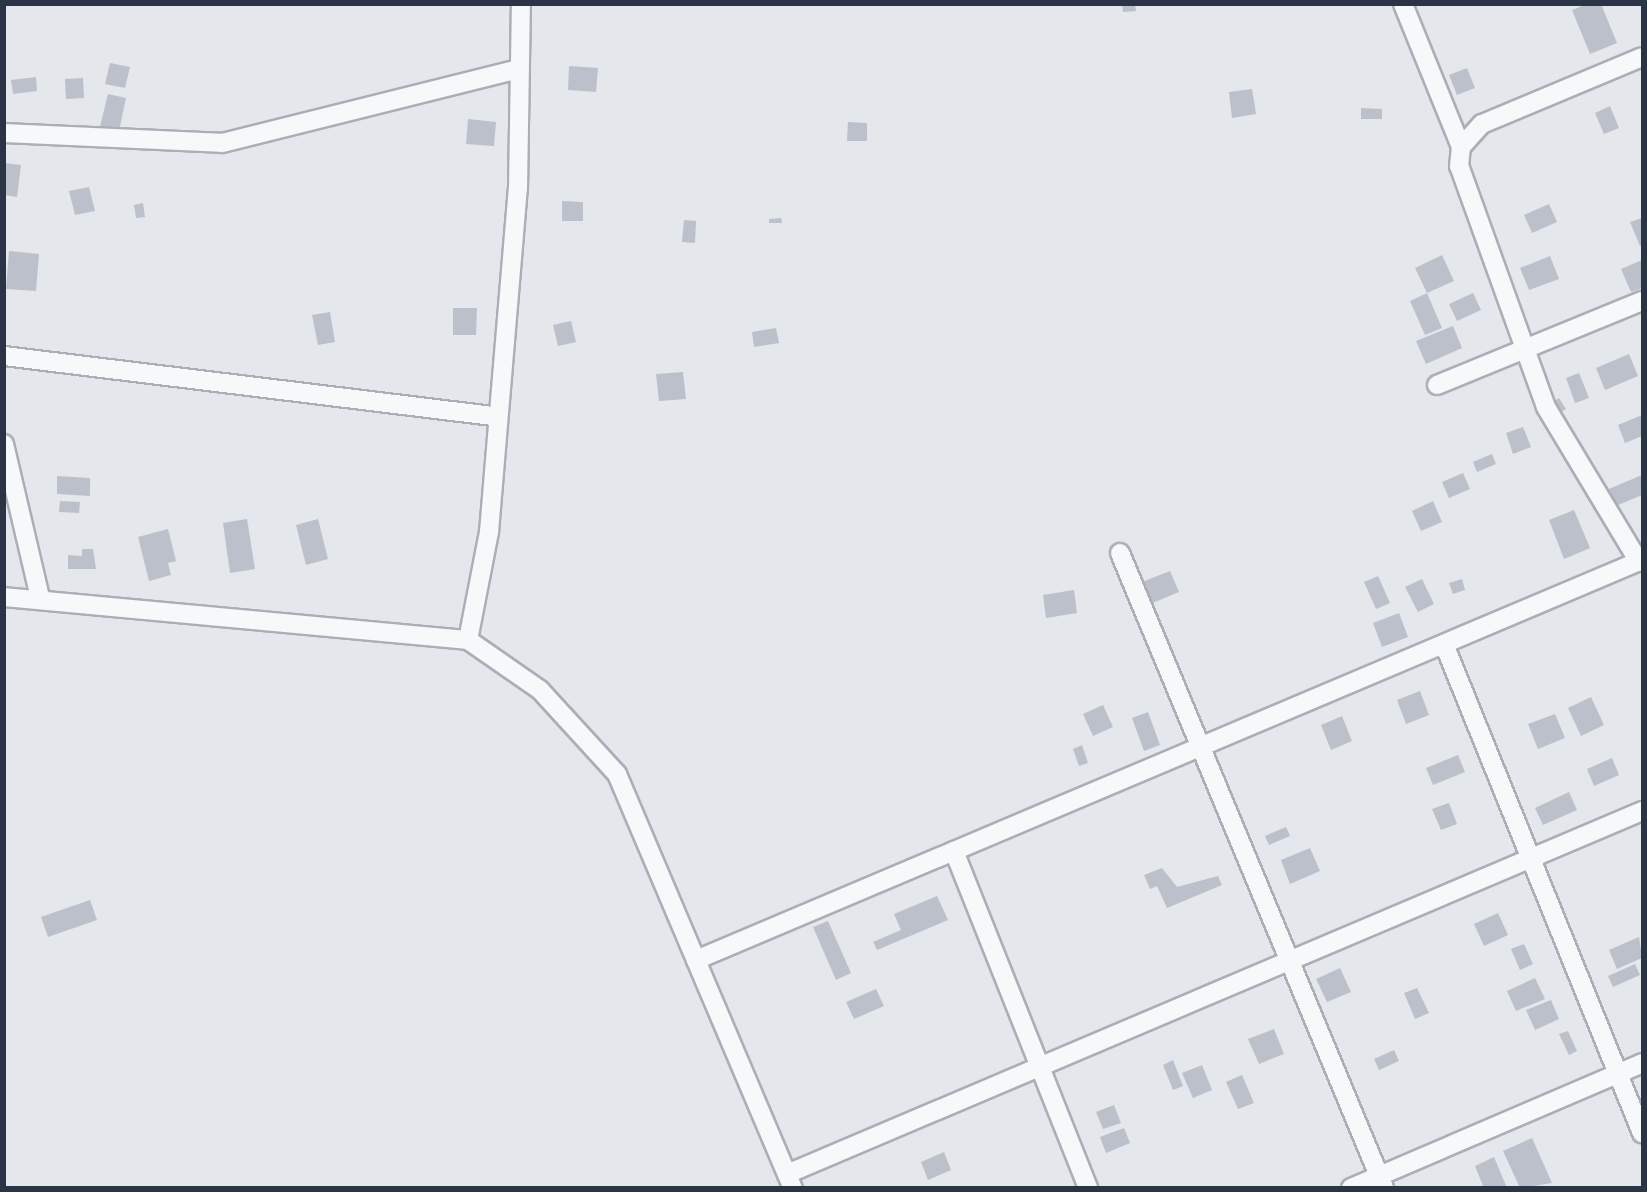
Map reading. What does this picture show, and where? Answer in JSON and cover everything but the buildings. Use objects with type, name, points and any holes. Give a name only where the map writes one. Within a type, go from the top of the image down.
[{"type":"street","points":[[468,640],[489,532],[518,189],[518,69],[521,4]]},
{"type":"street","points":[[696,960],[1641,561],[1546,407],[1528,347],[1459,166],[1461,147],[1403,4]]},
{"type":"street","points":[[1461,147],[1482,124],[1642,57]]},
{"type":"street","points":[[4,133],[222,143],[518,69]]},
{"type":"street","points":[[1437,385],[1642,301]]},
{"type":"street","points":[[4,356],[498,417]]},
{"type":"street","points":[[4,444],[40,598]]},
{"type":"street","points":[[1120,553],[1286,962],[1381,1182]]},
{"type":"street","points":[[4,597],[40,598],[468,640],[540,690],[616,774],[790,1181],[1039,1067],[1642,811]]},
{"type":"street","points":[[1444,644],[1615,1075],[1642,1132]]},
{"type":"street","points":[[954,851],[1088,1188]]},
{"type":"street","points":[[1351,1188],[1381,1182],[1642,1063]]}]
